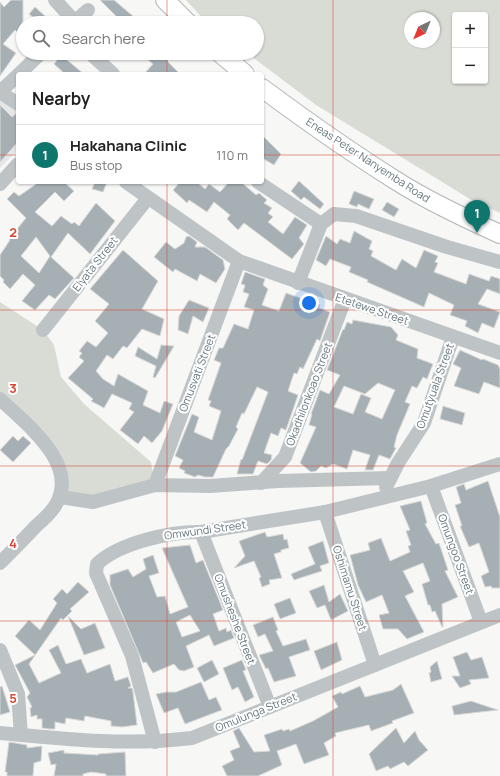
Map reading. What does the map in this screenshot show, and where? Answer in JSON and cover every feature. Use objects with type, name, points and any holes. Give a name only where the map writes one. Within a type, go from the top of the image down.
[{"type":"main road","points":[[165,0],[181,16]]},
{"type":"main road","points":[[228,60],[243,72]]},
{"type":"main road","name":"Eneas Peter Nanyemba Road","points":[[264,89],[395,180],[437,204],[500,234]]},
{"type":"street","points":[[55,0],[69,16]]},
{"type":"street","points":[[81,16],[88,10]]},
{"type":"street","points":[[20,72],[33,60]]},
{"type":"street","points":[[98,60],[111,72]]},
{"type":"street","points":[[16,76],[0,92],[16,103]]},
{"type":"street","points":[[0,184],[16,166]]},
{"type":"street","name":"Etetewe Street","points":[[129,184],[239,261],[500,353]]},
{"type":"street","points":[[261,184],[321,224]]},
{"type":"street","name":"Elyata Street","points":[[43,330],[148,198]]},
{"type":"street","points":[[298,283],[321,224],[334,214],[356,216],[447,247],[500,262]]},
{"type":"street","name":"Omusvati Street","points":[[154,485],[239,261]]},
{"type":"street","name":"Okadhilonkoao Street","points":[[261,483],[285,458],[346,299]]},
{"type":"street","name":"Omutyuala Street","points":[[385,497],[385,488],[389,478],[424,423],[453,337]]},
{"type":"street","points":[[0,399],[29,427],[58,463],[63,479],[60,497],[53,510],[2,556]]},
{"type":"street","name":"Omwundi Street","points":[[155,742],[132,656],[96,573],[97,564],[112,552],[163,535],[184,531],[201,532],[325,512],[430,486],[500,464]]},
{"type":"street","points":[[60,497],[93,502],[154,485],[210,486],[389,478]]},
{"type":"street","name":"Omungoo Street","points":[[430,486],[480,622]]},
{"type":"street","name":"Oshimamu Street","points":[[325,512],[375,665]]},
{"type":"street","name":"Omusheshe Street","points":[[201,532],[270,707]]},
{"type":"street","name":"Omulunga Street","points":[[0,733],[115,743],[155,742],[192,738],[500,615]]},
{"type":"street","points":[[0,650],[18,694],[21,735]]},
{"type":"shaded area","points":[[186,0],[500,0],[500,213],[470,199],[316,105],[256,60],[264,60],[264,16],[201,16]]},
{"type":"shaded area","points":[[0,97],[16,107],[16,152],[0,168]]},
{"type":"shaded area","points":[[0,302],[43,330],[54,345],[61,377],[84,404],[151,462],[155,485],[124,494],[60,497],[58,463],[0,399]]},
{"type":"building","points":[[11,0],[23,0],[23,16],[16,16],[16,31],[15,30],[3,44],[16,53],[0,76],[0,2],[4,7]]},
{"type":"building","points":[[100,0],[114,0],[133,16],[116,16]]},
{"type":"building","points":[[35,7],[45,16],[31,16],[29,14]]},
{"type":"building","points":[[57,60],[67,60],[82,72],[63,72],[54,64]]},
{"type":"building","points":[[148,60],[168,60],[167,61],[178,72],[146,72],[153,64]]},
{"type":"building","points":[[0,105],[12,117],[16,114],[16,144],[0,162]]},
{"type":"building","points":[[264,137],[281,154],[274,165],[264,159]]},
{"type":"building","points":[[299,181],[324,204],[320,209],[304,197],[301,200],[291,191]]},
{"type":"building","points":[[36,184],[66,184],[74,191],[64,201],[55,192],[35,212],[52,226],[61,216],[72,224],[74,222],[79,226],[96,203],[115,221],[90,254],[68,233],[51,257],[74,278],[55,299],[49,295],[35,310],[22,301],[35,285],[23,274],[10,289],[3,282],[4,280],[0,276],[0,255],[10,240],[9,239],[26,218],[7,199],[14,192],[19,196]],"holes":[[[36,237],[50,256],[39,273],[21,256]]]},
{"type":"building","points":[[94,184],[106,184],[103,192],[92,189]]},
{"type":"building","points":[[178,184],[199,184],[205,189],[209,184],[220,192],[227,184],[243,184],[256,195],[259,193],[267,200],[264,203],[272,208],[268,213],[273,217],[268,222],[283,234],[295,217],[307,225],[299,238],[304,244],[292,259],[244,223],[238,230],[227,219],[230,215],[214,202],[207,212],[189,200],[187,203],[173,190]]},
{"type":"building","points":[[354,191],[374,199],[369,209],[358,204],[357,207],[349,204]]},
{"type":"building","points":[[387,202],[399,209],[394,217],[382,210]]},
{"type":"building","points":[[354,231],[372,241],[369,249],[373,251],[371,256],[396,270],[402,259],[416,268],[424,250],[438,256],[435,262],[438,263],[434,272],[466,284],[469,274],[489,281],[491,276],[500,279],[500,294],[487,289],[478,304],[500,312],[494,328],[482,323],[478,333],[465,326],[467,321],[450,315],[454,305],[429,293],[424,307],[367,282],[368,280],[349,272],[351,267],[330,259],[326,266],[316,260],[326,236],[337,244],[340,239],[350,243]]},
{"type":"building","points":[[189,236],[197,242],[195,247],[205,247],[223,260],[225,269],[216,283],[200,274],[197,281],[175,269],[173,272],[154,257],[166,242],[175,249],[184,243],[186,237]]},
{"type":"building","points":[[123,250],[158,281],[142,309],[164,319],[160,336],[142,329],[127,348],[123,346],[113,359],[107,355],[96,371],[103,379],[114,386],[118,374],[148,391],[143,405],[160,413],[164,401],[173,404],[162,431],[152,443],[144,436],[138,444],[120,430],[134,412],[129,409],[132,403],[112,394],[104,408],[91,401],[93,399],[68,378],[84,361],[79,357],[82,353],[79,351],[87,341],[96,347],[108,333],[95,321],[109,304],[90,289]]},
{"type":"building","points":[[245,272],[265,279],[263,285],[268,289],[262,305],[279,311],[286,293],[320,305],[319,308],[330,312],[320,341],[317,339],[303,369],[300,367],[297,374],[294,373],[288,391],[298,395],[286,430],[281,428],[278,436],[271,433],[264,453],[272,455],[271,460],[267,464],[258,461],[253,474],[237,474],[241,459],[242,460],[268,392],[257,387],[244,414],[242,413],[236,427],[238,429],[226,449],[213,477],[198,475],[195,477],[184,473],[185,471],[179,468],[183,460],[175,456],[192,414],[199,417],[194,432],[212,440],[221,411],[209,406],[211,401],[208,400],[221,363],[214,360],[219,348],[223,348],[234,324],[248,329],[254,310],[244,307],[249,294],[243,292],[245,285],[241,284]]},
{"type":"building","points":[[189,300],[209,308],[203,322],[193,316],[188,334],[178,330],[179,316]]},
{"type":"building","points":[[353,320],[391,327],[398,335],[396,340],[418,349],[417,358],[433,364],[427,379],[423,377],[417,388],[412,386],[405,402],[410,404],[397,435],[394,447],[396,448],[390,459],[379,455],[373,470],[365,470],[370,455],[353,450],[347,469],[333,464],[326,468],[321,466],[316,471],[311,472],[300,463],[316,427],[309,425],[311,414],[320,390],[329,394],[340,375],[327,370],[343,329],[344,330],[347,322],[352,324]],"holes":[[[378,383],[395,390],[382,419],[365,412],[371,398],[361,394],[353,414],[334,407],[344,386],[365,394]]]},
{"type":"building","points":[[161,345],[174,346],[155,378],[153,377],[156,366],[135,356],[138,347],[157,359]]},
{"type":"building","points":[[460,350],[482,360],[483,359],[498,365],[500,369],[500,388],[484,382],[479,394],[454,386],[461,368],[453,364]]},
{"type":"building","points":[[443,406],[465,413],[462,425],[440,419]]},
{"type":"building","points":[[13,436],[18,441],[23,436],[31,443],[13,462],[0,450]]},
{"type":"building","points":[[488,481],[500,517],[500,588],[492,588],[491,586],[485,587],[481,576],[489,572],[479,543],[469,547],[460,526],[462,526],[455,505],[461,503],[456,487],[464,484],[466,490]]},
{"type":"building","points":[[421,501],[427,523],[425,524],[436,544],[439,543],[448,570],[445,571],[458,597],[442,604],[442,627],[435,611],[432,612],[430,605],[428,605],[422,584],[430,581],[423,563],[403,571],[414,592],[405,596],[424,632],[407,639],[398,629],[383,629],[379,615],[389,613],[382,595],[366,602],[358,585],[350,555],[370,550],[368,543],[381,538],[390,561],[410,552],[408,546],[411,545],[406,531],[410,530],[400,506]]},
{"type":"building","points":[[265,532],[267,537],[283,534],[284,540],[287,539],[289,548],[274,554],[282,578],[269,580],[270,584],[262,587],[259,578],[261,577],[254,561],[234,568],[245,556],[239,541]]},
{"type":"building","points":[[323,541],[329,563],[320,566],[322,571],[294,580],[291,574],[315,564],[308,547]]},
{"type":"building","points":[[190,545],[196,563],[203,560],[223,610],[213,614],[219,631],[226,628],[227,632],[231,630],[234,638],[214,646],[209,635],[186,646],[194,667],[184,671],[179,670],[174,664],[153,673],[146,662],[143,663],[110,585],[110,575],[128,569],[133,577],[146,569],[143,559],[153,555],[159,573],[149,576],[157,597],[165,596],[170,614],[188,607],[162,548]],"holes":[[[190,615],[200,631],[182,637],[176,622]]]},
{"type":"building","points":[[78,582],[89,592],[70,609],[72,611],[63,620],[61,618],[29,664],[39,683],[61,673],[49,650],[58,645],[66,664],[81,659],[87,673],[110,664],[115,681],[128,677],[131,686],[128,688],[132,688],[133,692],[137,725],[122,727],[111,726],[111,721],[85,716],[84,721],[66,718],[65,724],[55,722],[55,729],[49,729],[42,728],[42,719],[37,719],[37,715],[31,717],[30,708],[32,707],[27,697],[30,693],[15,665],[35,655],[15,636],[29,620],[40,630],[57,603],[53,599],[62,589],[67,594]]},
{"type":"building","points":[[324,585],[329,602],[340,594],[348,611],[331,620],[325,605],[317,608],[309,591]]},
{"type":"building","points":[[290,598],[296,613],[280,619],[274,604]]},
{"type":"building","points":[[68,616],[81,629],[95,623],[105,648],[84,655]]},
{"type":"building","points":[[273,617],[278,630],[276,631],[283,646],[306,639],[310,650],[289,657],[296,676],[274,682],[268,668],[266,669],[259,655],[273,651],[265,634],[258,637],[253,625]]},
{"type":"building","points":[[337,642],[342,660],[321,670],[314,651]]},
{"type":"building","points":[[467,652],[471,660],[482,657],[489,678],[469,680],[471,684],[460,688],[452,676],[460,676],[453,657]]},
{"type":"building","points":[[212,660],[219,674],[204,682],[197,668]]},
{"type":"building","points":[[242,660],[246,670],[243,671],[254,697],[245,702],[238,687],[232,690],[223,668]]},
{"type":"building","points":[[437,661],[442,679],[431,682],[429,673],[431,672],[430,667]]},
{"type":"building","points":[[201,682],[209,700],[216,697],[222,710],[185,724],[178,708],[164,713],[156,694],[176,692]]},
{"type":"building","points":[[401,684],[414,713],[371,731],[369,725],[335,733],[336,736],[324,743],[329,755],[304,764],[296,744],[277,751],[282,765],[258,776],[227,776],[222,766],[234,760],[230,751],[240,747],[233,731],[239,728],[254,752],[270,751],[264,735],[282,729],[283,731],[289,729],[290,731],[313,721],[338,707],[332,696],[341,692],[342,694],[360,686],[365,697],[393,690]]},
{"type":"building","points":[[2,686],[10,712],[0,715],[0,687]]},
{"type":"building","points":[[471,701],[498,710],[454,715],[452,706]]},
{"type":"building","points":[[396,728],[404,743],[415,731],[419,740],[428,750],[408,766],[404,762],[390,769],[388,766],[376,771],[369,754]]},
{"type":"building","points":[[9,742],[27,745],[27,748],[42,746],[41,761],[34,763],[33,776],[7,776],[7,772],[5,772]]},
{"type":"building","points":[[64,750],[64,753],[98,755],[125,752],[126,776],[106,776],[106,774],[91,772],[83,774],[83,776],[54,776],[56,764],[51,765],[48,753]]},
{"type":"place","name":"Hakahana Clinic","points":[[477,233]]}]
